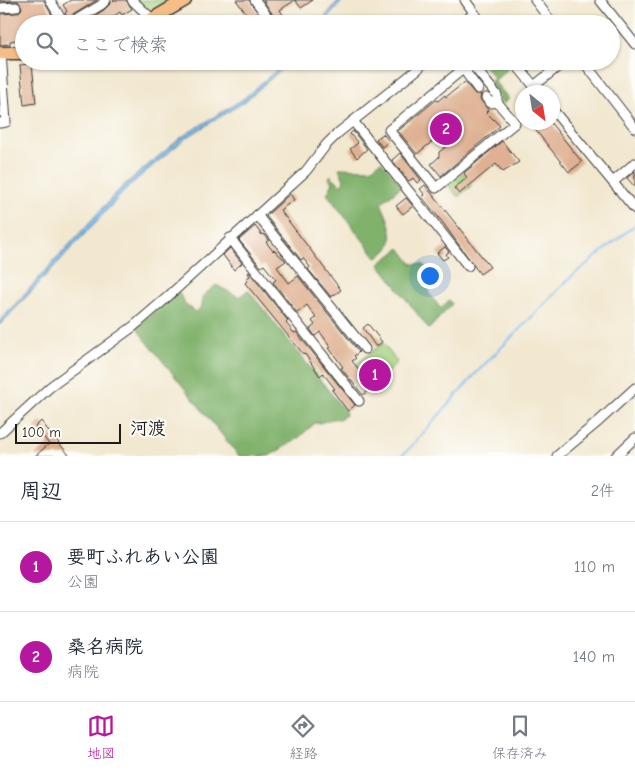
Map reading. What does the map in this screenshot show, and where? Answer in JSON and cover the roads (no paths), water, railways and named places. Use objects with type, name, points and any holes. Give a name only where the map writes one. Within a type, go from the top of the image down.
[{"type":"highway","points":[[160,15],[183,1]]},
{"type":"highway","points":[[1,53],[15,53]]},
{"type":"street","points":[[50,0],[59,15]]},
{"type":"street","points":[[85,15],[101,6],[106,0]]},
{"type":"street","points":[[132,0],[143,15]]},
{"type":"street","points":[[255,0],[266,15]]},
{"type":"street","points":[[465,0],[474,14]]},
{"type":"street","points":[[535,0],[546,15]]},
{"type":"street","points":[[600,0],[610,15]]},
{"type":"street","points":[[0,8],[16,7]]},
{"type":"street","points":[[620,28],[635,44]]},
{"type":"street","points":[[0,123],[6,122],[1,53]]},
{"type":"street","points":[[0,433],[50,387],[134,326],[306,171],[326,145],[417,70]]},
{"type":"street","points":[[464,70],[389,130],[436,188],[515,123],[477,70]]},
{"type":"street","points":[[466,70],[478,89]]},
{"type":"street","points":[[520,70],[533,85]]},
{"type":"street","points":[[540,85],[556,70]]},
{"type":"street","points":[[589,70],[635,128]]},
{"type":"street","points":[[486,98],[491,103],[498,102]]},
{"type":"street","points":[[560,119],[635,209]]},
{"type":"street","points":[[353,121],[468,266]]},
{"type":"street","points":[[613,182],[635,163]]},
{"type":"street","points":[[257,214],[364,350]]},
{"type":"street","points":[[230,238],[359,401]]},
{"type":"street","points":[[557,456],[635,388]]},
{"type":"street","points":[[616,456],[635,438]]},
{"type":"water","points":[[339,0],[343,0],[330,15],[326,15]]},
{"type":"water","points":[[277,70],[281,70],[244,102],[186,138],[131,184],[0,325],[0,321],[118,191],[183,136],[243,99]]},
{"type":"waterway","points":[[401,456],[478,371],[572,276],[635,225]]},
{"type":"place","name":"桑名病院","points":[[446,129]]},
{"type":"place","name":"要町ふれあい公園","points":[[375,375]]},
{"type":"district","name":"河渡","points":[[148,428]]}]
